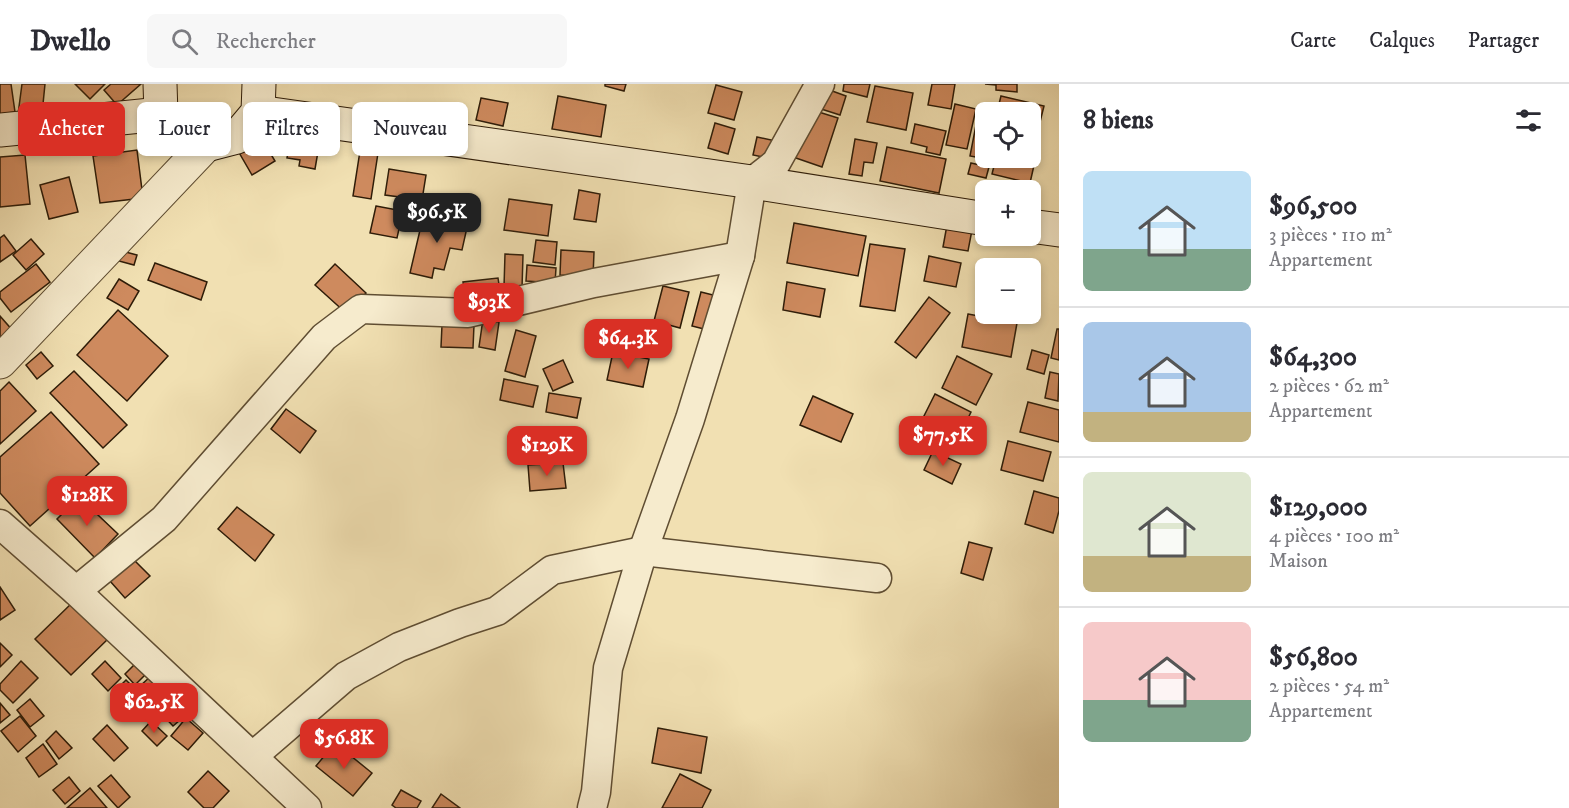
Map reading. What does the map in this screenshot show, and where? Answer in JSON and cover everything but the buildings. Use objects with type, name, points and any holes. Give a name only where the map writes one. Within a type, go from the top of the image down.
[{"type":"main road","points":[[231,139],[237,137],[258,98],[752,182],[975,217]]},
{"type":"main road","points":[[0,130],[160,99]]},
{"type":"main road","points":[[0,362],[196,156]]},
{"type":"main road","points":[[1041,228],[1059,230]]},
{"type":"street","points":[[592,808],[596,792],[608,668],[643,551],[690,419],[740,256],[752,182],[776,163],[819,84]]},
{"type":"street","points":[[76,591],[164,519],[324,337],[361,309],[468,313],[594,283],[740,256]]},
{"type":"street","points":[[0,524],[76,591],[307,808]]},
{"type":"street","points":[[253,756],[346,676],[399,647],[497,611],[552,570],[643,551],[878,578]]}]
